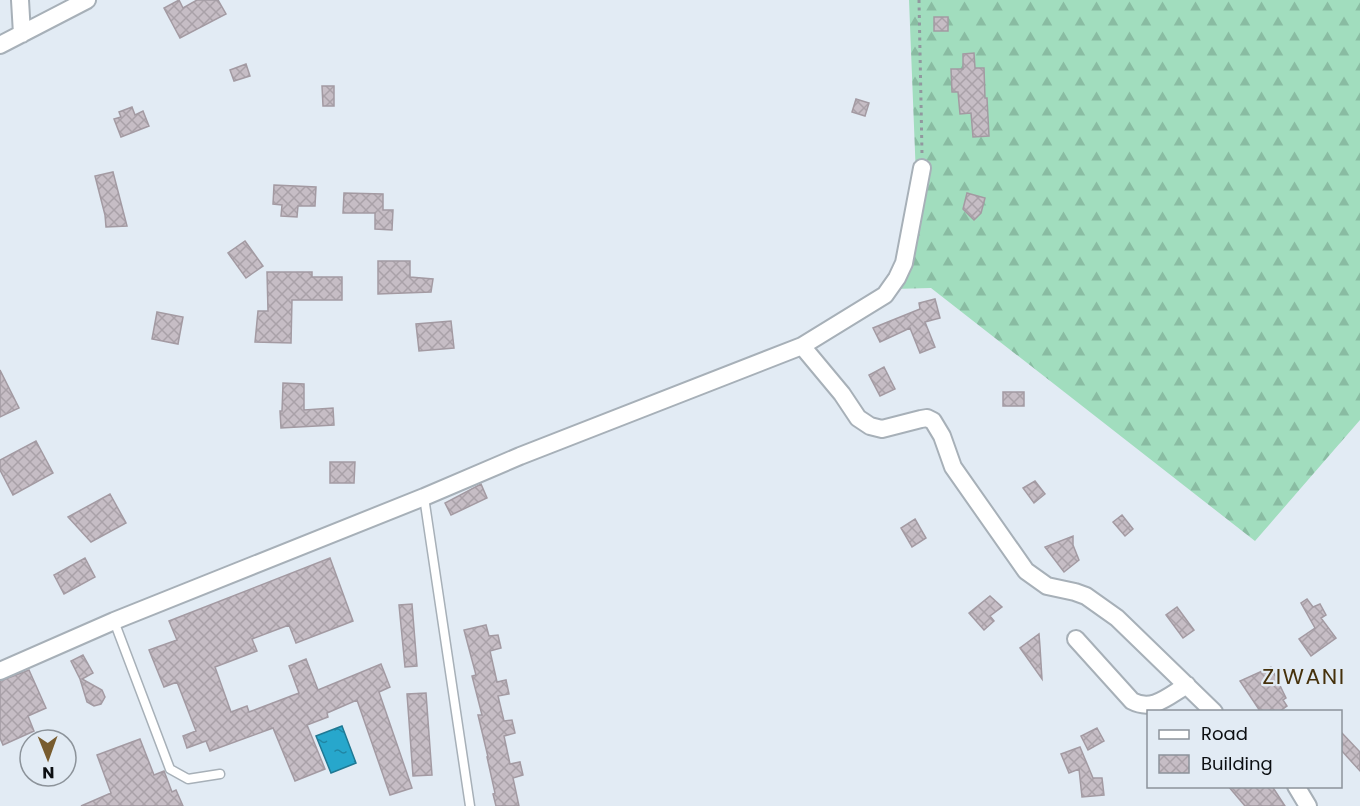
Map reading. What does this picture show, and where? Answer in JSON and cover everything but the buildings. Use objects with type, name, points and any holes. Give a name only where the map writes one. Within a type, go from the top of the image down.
[{"type":"street","points":[[20,0],[22,34]]},
{"type":"street","points":[[0,45],[87,0]]},
{"type":"street","points":[[0,670],[114,621],[424,497],[520,456],[802,346],[885,295],[897,278],[904,263],[922,168]]},
{"type":"street","points":[[802,346],[842,394],[858,418],[870,426],[882,429],[927,418],[933,421],[942,436],[953,467],[1026,571],[1047,586],[1075,592],[1099,604],[1213,710]]},
{"type":"street","points":[[1076,639],[1132,700],[1142,706],[1154,705],[1187,685]]},
{"type":"street","points":[[1297,788],[1308,806]]},
{"type":"lane","points":[[424,497],[470,806]]},
{"type":"lane","points":[[114,621],[170,770],[188,779],[220,774]]},
{"type":"path","points":[[919,0],[922,168]]},
{"type":"green space","points":[[909,0],[1360,0],[1360,420],[1255,541],[931,288],[892,289],[916,177]]},
{"type":"water","points":[[342,726],[356,763],[331,773],[316,736]]},
{"type":"district","name":"ZIWANI","points":[[1304,676]]}]
